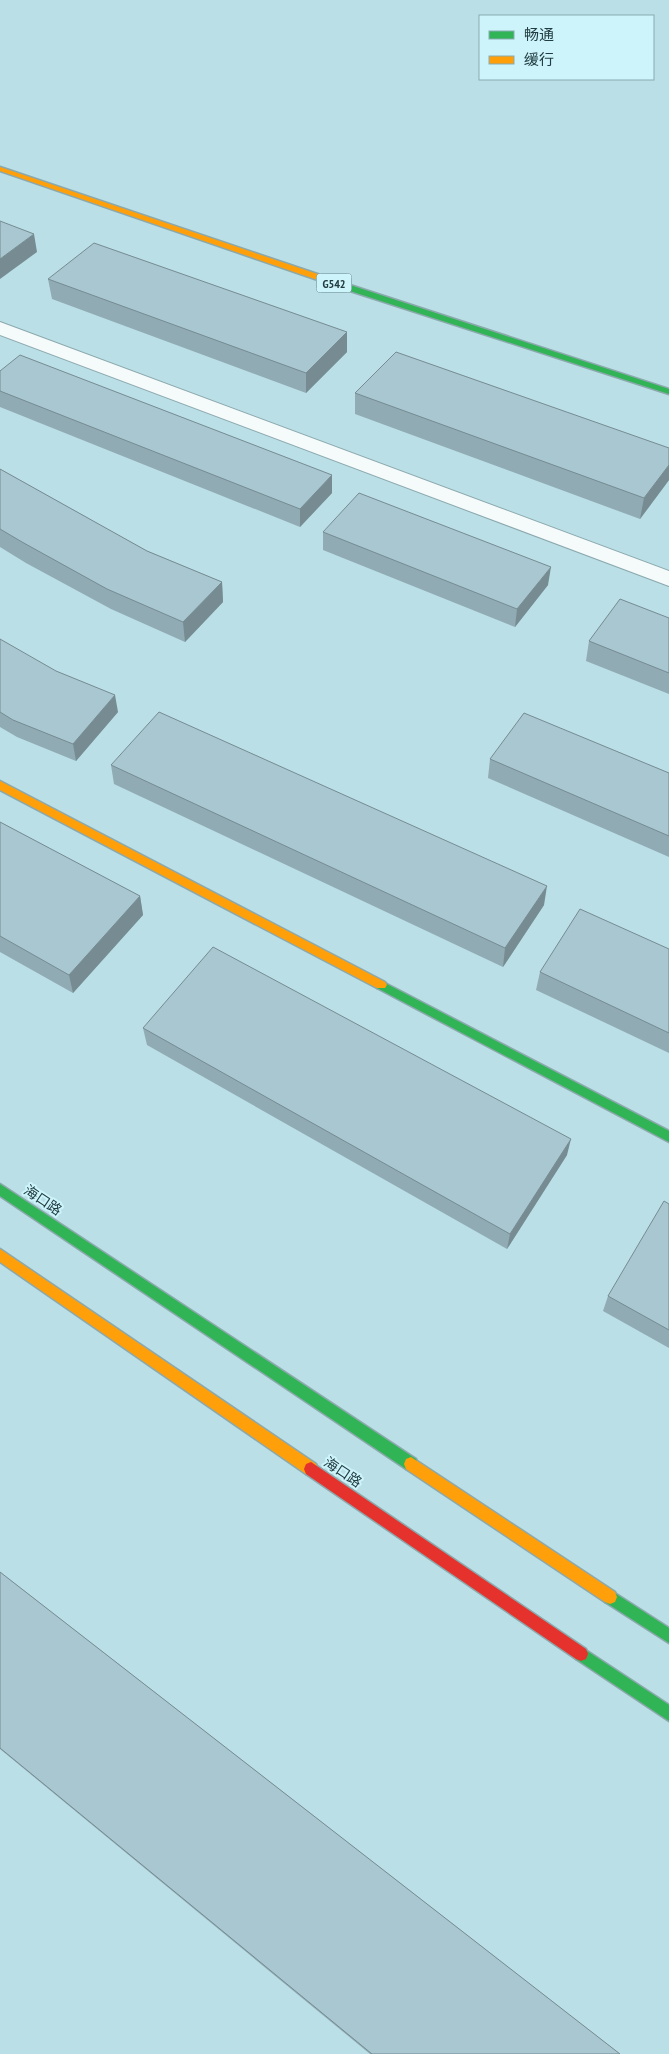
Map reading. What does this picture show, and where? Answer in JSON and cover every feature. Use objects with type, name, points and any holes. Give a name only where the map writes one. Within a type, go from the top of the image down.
[{"type":"main road","name":"G542","points":[[0,169],[280,265],[669,392]]},
{"type":"main road","points":[[0,785],[669,1137]]},
{"type":"main road","name":"海口路","points":[[0,1189],[669,1636]]},
{"type":"main road","name":"海口路","points":[[0,1255],[669,1714]]},
{"type":"street","points":[[0,328],[669,579]]},
{"type":"building","points":[[0,221],[34,234],[0,259]]},
{"type":"building","points":[[94,243],[347,332],[306,373],[48,279]]},
{"type":"building","points":[[396,352],[669,448],[669,465],[644,498],[355,393]]},
{"type":"building","points":[[20,355],[332,475],[300,509],[0,391],[0,371]]},
{"type":"building","points":[[0,469],[147,551],[222,582],[183,622],[107,589],[0,529]]},
{"type":"building","points":[[359,493],[551,567],[517,609],[323,532]]},
{"type":"building","points":[[620,599],[669,618],[669,673],[589,641]]},
{"type":"building","points":[[0,639],[56,671],[115,695],[73,744],[13,720],[0,712]]},
{"type":"building","points":[[159,712],[547,886],[505,948],[111,765]]},
{"type":"building","points":[[524,713],[669,773],[669,836],[490,759]]},
{"type":"building","points":[[0,822],[140,896],[69,975],[0,936]]},
{"type":"building","points":[[580,909],[669,949],[669,1033],[540,972]]},
{"type":"building","points":[[213,947],[571,1139],[510,1234],[143,1028]]},
{"type":"building","points":[[664,1201],[669,1204],[669,1330],[608,1296]]},
{"type":"building","points":[[0,1572],[620,2054],[372,2054],[0,1748]]},
{"type":"traffic: fast","points":[[347,287],[669,392]]},
{"type":"traffic: fast","points":[[381,985],[669,1137]]},
{"type":"traffic: fast","points":[[0,1189],[411,1464]]},
{"type":"traffic: fast","points":[[610,1597],[669,1636]]},
{"type":"traffic: fast","points":[[581,1654],[669,1714]]},
{"type":"traffic: slow","points":[[0,169],[347,287]]},
{"type":"traffic: slow","points":[[0,785],[381,985]]},
{"type":"traffic: slow","points":[[0,1255],[311,1469]]},
{"type":"traffic: slow","points":[[411,1464],[610,1597]]},
{"type":"traffic: jam","points":[[311,1469],[581,1654]]}]
